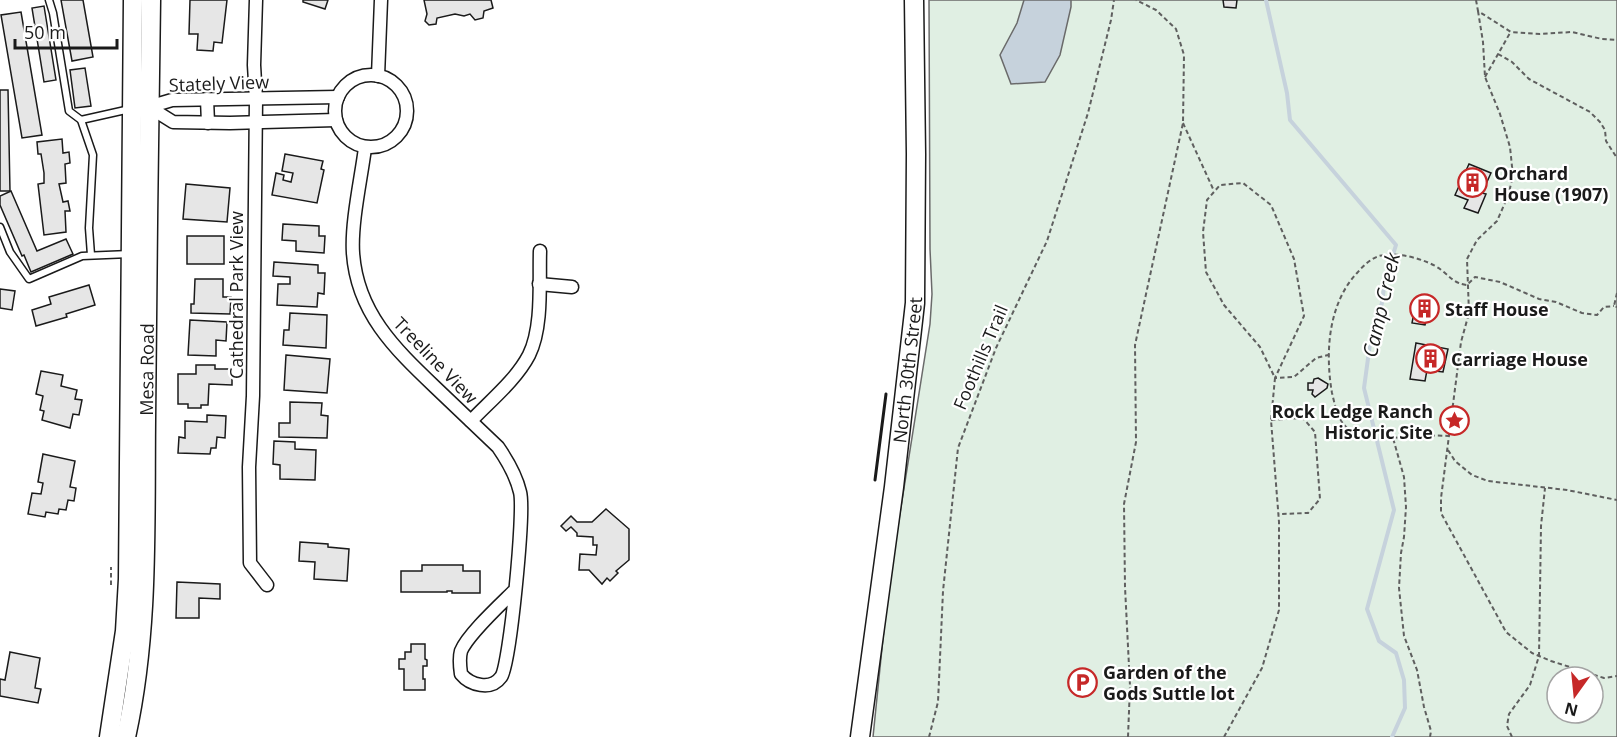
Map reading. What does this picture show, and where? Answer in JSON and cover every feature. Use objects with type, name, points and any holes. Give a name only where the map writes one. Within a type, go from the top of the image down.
[{"type":"main road","name":"Mesa Road","points":[[126,737],[138,668],[145,585],[141,108],[133,0]]},
{"type":"main road","name":"Mesa Road","points":[[109,737],[122,655],[127,600],[131,254],[151,0]]},
{"type":"main road","name":"North 30th Street","points":[[860,737],[894,487],[915,303],[914,0]]},
{"type":"street","name":"Cathedral Park View","points":[[256,0],[253,396],[249,467],[250,563],[267,585]]},
{"type":"street","points":[[378,76],[381,0]]},
{"type":"street","points":[[362,75],[378,76],[396,83],[406,97],[407,120],[404,130],[393,141],[381,147],[365,148],[348,140],[341,132],[336,120],[335,104],[350,81],[362,75]]},
{"type":"street","name":"Stately View","points":[[141,108],[172,100],[338,97]]},
{"type":"street","points":[[207,99],[208,123]]},
{"type":"street","name":"Stately View","points":[[141,108],[173,122],[336,120]]},
{"type":"street","name":"Treeline View","points":[[365,148],[353,253],[361,291],[379,328],[400,354],[498,447],[508,462],[520,492],[521,531],[515,590],[506,661],[501,677],[494,684],[473,684],[461,674],[461,650],[468,639],[515,590]]},
{"type":"street","name":"Treeline View","points":[[471,421],[514,376],[530,354],[537,329],[540,250]]},
{"type":"street","points":[[539,284],[572,287]]},
{"type":"lane","points":[[49,0],[69,111],[81,120],[93,155],[89,228],[91,255]]},
{"type":"lane","points":[[81,120],[141,108]]},
{"type":"lane","points":[[0,227],[10,252],[29,279],[82,256],[131,254]]},
{"type":"path","name":"Foothills Trail","points":[[929,737],[938,702],[943,591],[958,448],[996,348],[1047,241],[1088,113],[1114,0]]},
{"type":"path","points":[[1128,737],[1130,686],[1124,504],[1136,442],[1135,345],[1183,123],[1184,55],[1176,29],[1156,10],[1136,0]]},
{"type":"path","points":[[1476,0],[1483,42],[1485,77],[1510,147],[1513,176],[1508,196],[1497,221],[1477,240],[1467,259],[1469,313],[1461,342],[1441,513],[1506,632],[1539,656],[1604,678],[1617,676]]},
{"type":"path","points":[[1478,11],[1511,33],[1572,32],[1617,40]]},
{"type":"path","points":[[1485,77],[1511,33]]},
{"type":"path","points":[[1498,54],[1512,62],[1529,79],[1590,112],[1605,130],[1606,141],[1617,158]]},
{"type":"path","points":[[1183,123],[1214,191]]},
{"type":"path","points":[[1224,737],[1262,668],[1279,610],[1278,514],[1271,420],[1275,378],[1304,316],[1294,259],[1271,205],[1243,183],[1220,185],[1207,200],[1203,232],[1206,272],[1224,305],[1260,347],[1275,378]]},
{"type":"path","points":[[1449,436],[1420,435],[1393,438],[1387,435],[1354,434],[1338,415],[1329,378],[1328,355],[1335,312],[1346,286],[1369,261],[1384,255],[1415,257],[1429,263],[1453,281],[1467,285]]},
{"type":"path","points":[[1467,285],[1474,277],[1500,282],[1539,299],[1556,302],[1592,315],[1597,315],[1604,307],[1615,306],[1617,293]]},
{"type":"path","points":[[1275,378],[1294,377],[1316,358],[1328,355]]},
{"type":"path","points":[[1271,420],[1303,418],[1316,432],[1320,499],[1308,513],[1278,514]]},
{"type":"path","points":[[1393,438],[1402,464],[1406,507],[1400,577],[1404,636],[1417,670],[1431,731],[1430,737]]},
{"type":"path","points":[[1447,450],[1455,461],[1472,476],[1488,481],[1567,490],[1617,500]]},
{"type":"path","points":[[1512,737],[1508,726],[1509,714],[1530,685],[1539,656],[1541,526],[1545,488]]},
{"type":"green space","points":[[929,0],[1617,0],[1617,737],[873,737],[888,589],[930,324],[932,294]]},
{"type":"shaded area","points":[[1024,0],[1071,0],[1071,7],[1060,55],[1045,82],[1011,84],[1000,55],[1017,23]]},
{"type":"building","points":[[61,0],[83,0],[93,57],[72,61]]},
{"type":"building","points":[[190,0],[227,0],[222,43],[214,42],[213,51],[197,50],[198,34],[189,34]]},
{"type":"building","points":[[303,0],[328,0],[325,9],[303,2]]},
{"type":"building","points":[[424,0],[491,0],[493,8],[484,11],[483,18],[475,20],[470,14],[464,16],[455,14],[437,18],[436,24],[429,25],[425,21],[427,14]]},
{"type":"building","points":[[1223,0],[1237,0],[1236,8],[1224,7]]},
{"type":"building","points":[[44,6],[56,80],[44,82],[32,8]]},
{"type":"building","points":[[21,12],[42,135],[22,138],[1,15]]},
{"type":"building","points":[[85,68],[91,106],[75,108],[70,70]]},
{"type":"building","points":[[0,90],[8,90],[10,191],[0,191]]},
{"type":"building","points":[[62,139],[63,153],[69,152],[70,163],[65,164],[66,183],[59,184],[63,202],[68,201],[70,211],[65,211],[66,232],[44,235],[38,184],[44,183],[44,173],[37,142]]},
{"type":"building","points":[[285,154],[323,161],[321,169],[324,170],[317,203],[272,195],[276,173],[284,175],[283,180],[291,182],[293,173],[282,171]]},
{"type":"building","name":"Orchard House (1907)","points":[[1469,164],[1491,173],[1482,193],[1486,194],[1478,213],[1464,208],[1468,200],[1455,195]]},
{"type":"building","points":[[186,184],[230,188],[227,222],[183,219]]},
{"type":"building","points":[[11,191],[37,251],[66,239],[73,254],[31,272],[0,205],[0,196]]},
{"type":"building","points":[[283,224],[319,226],[319,236],[325,236],[324,253],[296,251],[296,241],[282,240]]},
{"type":"building","points":[[187,236],[224,236],[224,264],[187,264]]},
{"type":"building","points":[[274,262],[318,265],[318,273],[325,273],[324,294],[318,293],[317,307],[277,305],[278,284],[290,284],[290,277],[273,276]]},
{"type":"building","points":[[195,279],[223,279],[223,297],[231,297],[230,314],[191,313],[191,304],[194,304]]},
{"type":"building","points":[[89,285],[95,305],[66,314],[67,317],[36,326],[32,310],[51,304],[49,297]]},
{"type":"building","points":[[0,289],[15,291],[12,310],[0,308]]},
{"type":"building","name":"Staff House","points":[[1417,298],[1435,301],[1432,319],[1427,318],[1425,325],[1412,323]]},
{"type":"building","points":[[290,313],[327,315],[326,348],[283,345],[284,330],[289,330]]},
{"type":"building","points":[[190,320],[227,322],[226,341],[216,340],[216,356],[188,355]]},
{"type":"building","name":"Carriage House","points":[[1416,343],[1448,349],[1443,372],[1427,370],[1425,381],[1410,379]]},
{"type":"building","points":[[286,355],[330,359],[327,393],[284,390]]},
{"type":"building","points":[[196,365],[215,365],[215,369],[232,369],[232,385],[209,384],[208,405],[201,405],[201,408],[188,408],[188,404],[178,404],[178,374],[196,374]]},
{"type":"building","points":[[41,371],[63,375],[61,386],[77,390],[75,399],[82,400],[79,415],[73,414],[70,428],[42,420],[44,411],[40,410],[43,396],[36,394]]},
{"type":"building","points":[[1318,378],[1328,384],[1327,388],[1315,397],[1312,394],[1313,390],[1308,390],[1308,383],[1313,383],[1314,379]]},
{"type":"building","points":[[290,402],[322,403],[321,415],[328,416],[327,438],[279,437],[279,423],[290,423]]},
{"type":"building","points":[[207,415],[226,416],[225,438],[217,437],[216,448],[211,448],[210,454],[178,453],[179,437],[185,438],[185,421],[207,422]]},
{"type":"building","points":[[274,441],[295,442],[295,449],[316,450],[315,480],[280,479],[280,465],[273,464]]},
{"type":"building","points":[[43,454],[75,461],[70,487],[76,488],[74,501],[68,500],[66,510],[59,509],[58,514],[46,512],[45,517],[28,514],[32,493],[41,494],[43,483],[38,482]]},
{"type":"building","points":[[606,509],[629,529],[629,560],[616,571],[618,573],[610,581],[607,578],[602,584],[589,570],[579,570],[580,554],[596,555],[597,545],[593,545],[593,537],[577,536],[571,527],[566,531],[561,526],[571,516],[577,522],[592,522]]},
{"type":"building","points":[[300,542],[328,544],[328,547],[349,549],[347,581],[314,579],[315,562],[299,561]]},
{"type":"building","points":[[422,565],[463,565],[463,571],[480,571],[480,593],[401,592],[401,571],[422,571]]},
{"type":"building","points":[[177,582],[220,584],[220,599],[199,598],[199,618],[176,618]]},
{"type":"building","points":[[411,644],[425,644],[427,666],[423,666],[423,679],[425,679],[425,690],[404,690],[404,669],[399,669],[399,659],[405,659],[405,652],[411,652]]},
{"type":"building","points":[[10,652],[40,658],[35,688],[41,689],[38,703],[0,696],[0,679],[5,680]]},
{"type":"waterway","name":"Camp Creek","points":[[1266,0],[1287,93],[1290,120],[1396,245],[1385,280],[1382,303],[1372,329],[1364,388],[1394,510],[1367,609],[1379,641],[1396,653],[1404,680],[1405,708],[1392,737]]},
{"type":"wall","points":[[875,480],[886,394]]},
{"type":"place","name":"Orchard House (1907)","points":[[1473,183]]},
{"type":"place","name":"Staff House","points":[[1424,309]]},
{"type":"place","name":"Carriage House","points":[[1430,359]]},
{"type":"place","name":"Rock Ledge Ranch Historic Site","points":[[1454,421]]},
{"type":"place","name":"Garden of the Gods Suttle lot","points":[[1082,682]]}]
